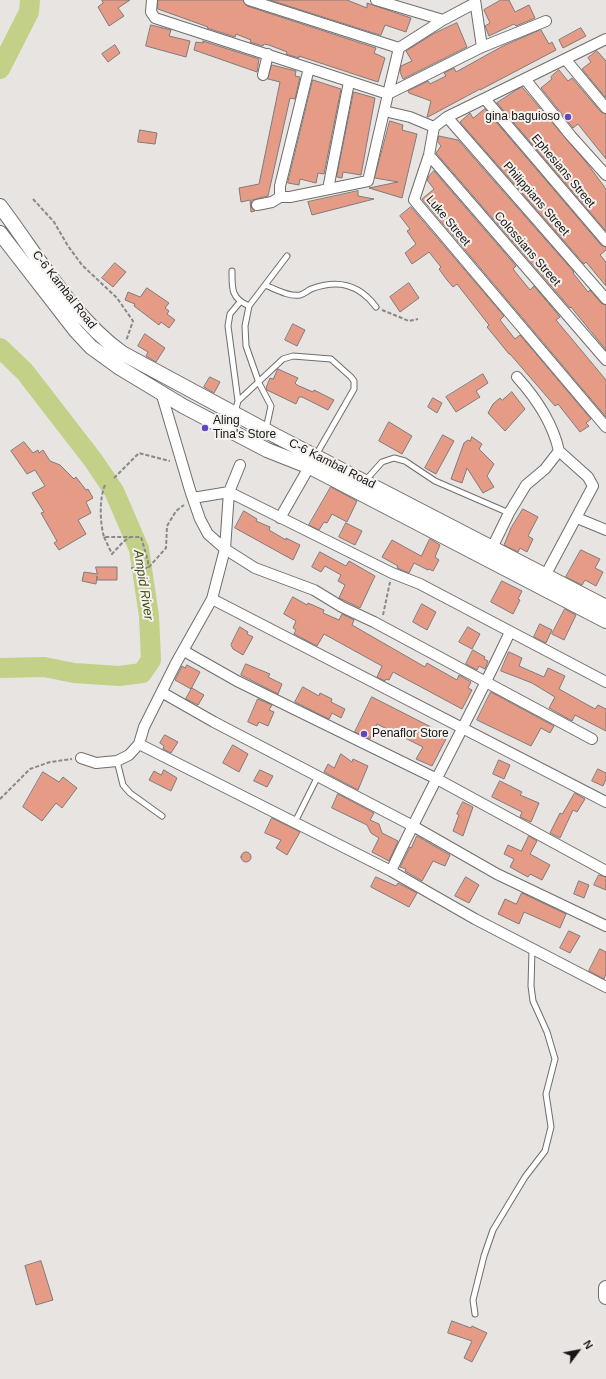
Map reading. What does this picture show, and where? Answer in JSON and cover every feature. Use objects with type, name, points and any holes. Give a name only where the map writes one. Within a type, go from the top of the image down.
[{"type":"main road","name":"C-6 Kambal Road","points":[[0,206],[81,315],[108,343],[122,353],[265,430],[313,461],[490,554],[545,576],[606,607]]},
{"type":"main road","name":"C-6 Kambal Road","points":[[0,233],[76,331],[91,347],[120,368],[183,406],[267,450],[313,461],[365,481],[606,622]]},
{"type":"main road","points":[[606,1288],[606,1297]]},
{"type":"street","points":[[152,0],[151,12],[155,18],[388,94],[482,47],[546,21]]},
{"type":"street","points":[[249,0],[399,48]]},
{"type":"street","points":[[376,0],[443,20]]},
{"type":"street","points":[[257,205],[272,202],[280,197],[368,181],[399,48],[475,1],[482,47]]},
{"type":"street","points":[[384,111],[410,117],[434,128],[447,117],[603,41],[606,51]]},
{"type":"street","points":[[263,75],[268,54]]},
{"type":"street","points":[[566,60],[606,108]]},
{"type":"street","points":[[280,197],[280,186],[309,68]]},
{"type":"street","points":[[525,79],[571,136],[606,175]]},
{"type":"street","points":[[328,189],[349,82]]},
{"type":"street","name":"Ephesians Street","points":[[485,98],[606,241]]},
{"type":"street","name":"Philippians Street","points":[[447,117],[606,299]]},
{"type":"street","name":"Luke Street","points":[[434,128],[429,155],[414,200],[606,427]]},
{"type":"street","name":"Colossians Street","points":[[429,155],[606,360]]},
{"type":"street","points":[[517,377],[544,414],[557,441],[559,451],[588,477],[593,486],[545,576]]},
{"type":"street","points":[[161,392],[181,464],[200,519],[208,534],[225,549],[255,568],[314,590],[342,607],[592,739]]},
{"type":"street","points":[[490,554],[509,513],[526,486],[545,469],[559,451]]},
{"type":"street","points":[[280,518],[313,461]]},
{"type":"street","points":[[81,758],[96,764],[117,760],[129,755],[138,744],[144,727],[212,599],[225,549],[229,492],[240,465]]},
{"type":"street","points":[[192,498],[229,492],[392,573],[420,584],[606,682]]},
{"type":"street","points":[[577,518],[595,527],[606,530]]},
{"type":"street","points":[[212,599],[606,802]]},
{"type":"street","points":[[391,871],[436,779],[464,729],[510,632]]},
{"type":"street","points":[[184,651],[237,681],[436,779],[606,871]]},
{"type":"street","points":[[163,693],[412,826],[497,874],[606,926]]},
{"type":"street","points":[[138,744],[391,871],[532,950],[606,988]]},
{"type":"lane","points":[[265,430],[271,406],[258,383],[246,346],[245,336],[249,306],[287,256]]},
{"type":"lane","points":[[232,270],[232,289],[240,302],[249,306]]},
{"type":"lane","points":[[265,285],[284,294],[299,295],[323,286],[344,284],[361,290],[376,307]]},
{"type":"lane","points":[[235,415],[238,401],[228,326],[230,314],[240,302]]},
{"type":"lane","points":[[238,401],[280,362],[293,356],[331,359],[351,377],[354,381],[354,389],[313,461]]},
{"type":"lane","points":[[365,481],[382,462],[394,458],[405,461],[435,481],[509,513]]},
{"type":"lane","points":[[117,760],[123,784],[130,793],[162,816]]},
{"type":"lane","points":[[295,822],[318,776]]},
{"type":"lane","points":[[475,1314],[473,1300],[484,1256],[493,1230],[525,1177],[545,1151],[551,1126],[546,1094],[555,1059],[547,1032],[533,1001],[531,986],[532,950]]},
{"type":"path","points":[[33,199],[54,222],[68,246],[82,265],[117,298],[133,321],[122,353]]},
{"type":"path","points":[[376,307],[409,321],[418,319]]},
{"type":"path","points":[[114,478],[139,453],[181,464]]},
{"type":"path","points":[[105,485],[102,491],[100,523],[104,537],[112,554],[130,537]]},
{"type":"path","points":[[131,568],[148,568],[166,548],[167,526],[176,511],[192,498]]},
{"type":"path","points":[[104,537],[141,537],[148,561],[148,568]]},
{"type":"path","points":[[382,627],[384,606],[392,573]]},
{"type":"path","points":[[0,799],[30,769],[50,762],[81,758]]},
{"type":"building","points":[[102,0],[130,0],[118,8],[124,16],[109,26],[98,7],[103,3]]},
{"type":"building","points":[[158,0],[243,0],[247,6],[376,48],[374,53],[385,58],[378,82],[299,56],[299,58],[286,54],[287,52],[269,45],[264,44],[263,46],[250,42],[251,40],[236,34],[235,37],[207,28],[208,27],[158,9]]},
{"type":"building","points":[[270,0],[347,0],[367,8],[367,3],[411,18],[406,32],[385,25],[381,35]]},
{"type":"building","points":[[501,0],[509,0],[515,12],[529,5],[535,18],[516,26],[514,24],[489,36],[485,26],[490,23],[484,10]]},
{"type":"building","points":[[457,23],[467,47],[403,79],[400,72],[401,66],[412,61],[406,51],[433,34]]},
{"type":"building","points":[[151,25],[171,30],[169,36],[190,41],[186,57],[146,46]]},
{"type":"building","points":[[581,28],[586,36],[563,48],[559,40]]},
{"type":"building","points":[[541,30],[549,44],[552,42],[556,50],[428,117],[431,101],[409,93],[408,91],[428,81],[430,84],[446,76],[444,73],[454,68],[456,72],[503,46]]},
{"type":"building","points":[[203,41],[259,59],[257,72],[194,50],[196,42],[203,43]]},
{"type":"building","points":[[115,45],[120,53],[108,62],[102,54]]},
{"type":"building","points":[[597,51],[606,61],[606,98],[582,69],[591,62],[588,58]]},
{"type":"building","points":[[272,65],[296,71],[295,76],[300,77],[295,99],[290,98],[268,196],[252,200],[251,207],[255,211],[251,212],[250,200],[241,202],[239,188],[259,184],[280,82],[268,79]]},
{"type":"building","points":[[559,70],[568,81],[572,78],[601,112],[606,114],[606,159],[578,124],[573,128],[541,88],[552,79],[551,77]]},
{"type":"building","points":[[313,80],[341,89],[324,174],[318,173],[316,183],[300,179],[299,185],[288,183]]},
{"type":"building","points":[[522,87],[586,162],[606,189],[606,231],[497,103]]},
{"type":"building","points":[[354,92],[375,98],[361,175],[343,172],[342,178],[337,177]]},
{"type":"building","points":[[485,109],[601,245],[606,247],[606,250],[600,255],[606,262],[606,286],[586,262],[584,264],[460,122],[470,113],[473,118]]},
{"type":"building","points":[[390,121],[403,125],[402,130],[417,134],[402,198],[369,188],[398,182],[375,178]]},
{"type":"building","points":[[140,130],[157,133],[155,144],[138,142]]},
{"type":"building","points":[[439,136],[458,140],[574,272],[573,273],[588,292],[590,290],[601,303],[606,305],[606,350],[571,307],[570,308],[436,153],[441,146],[438,142]]},
{"type":"building","points":[[434,171],[516,266],[513,269],[530,290],[534,286],[560,317],[556,320],[606,380],[606,417],[422,199],[434,189],[427,180]]},
{"type":"building","points":[[358,191],[358,196],[374,199],[312,215],[308,202]]},
{"type":"building","points":[[411,207],[504,316],[500,320],[515,339],[520,335],[591,419],[586,423],[589,426],[580,432],[558,404],[555,406],[487,327],[489,325],[457,284],[453,287],[447,280],[439,269],[441,267],[429,252],[412,264],[405,253],[416,244],[407,231],[410,229],[400,216]]},
{"type":"building","points":[[115,263],[126,272],[113,287],[102,278]]},
{"type":"building","points":[[409,283],[419,298],[400,312],[390,297]]},
{"type":"building","points":[[147,288],[169,303],[165,308],[169,311],[167,314],[175,320],[169,328],[161,322],[159,325],[134,306],[135,304],[125,300],[128,292],[140,297]]},
{"type":"building","points":[[293,324],[305,330],[297,346],[285,340]]},
{"type":"building","points":[[145,334],[165,348],[156,362],[146,356],[148,352],[138,346]]},
{"type":"building","points":[[278,369],[298,378],[295,383],[297,385],[313,392],[314,390],[334,400],[328,410],[302,397],[299,397],[296,404],[267,390],[266,388],[270,378],[273,379]]},
{"type":"building","points":[[483,374],[488,383],[476,391],[480,397],[456,412],[446,397]]},
{"type":"building","points":[[210,377],[220,382],[214,393],[204,387]]},
{"type":"building","points":[[512,392],[525,409],[505,431],[488,413],[493,404],[500,398],[502,400]]},
{"type":"building","points":[[433,398],[442,403],[437,413],[428,407]]},
{"type":"building","points":[[389,422],[412,436],[402,454],[379,441]]},
{"type":"building","points":[[443,435],[454,441],[436,474],[425,468]]},
{"type":"building","points":[[472,437],[482,444],[479,449],[494,464],[487,476],[494,487],[483,493],[467,468],[462,483],[451,479],[464,443],[468,440],[470,441]]},
{"type":"building","points":[[24,442],[33,453],[38,450],[39,453],[43,450],[50,461],[60,465],[74,479],[76,477],[86,490],[88,489],[93,498],[86,502],[91,513],[78,520],[86,534],[59,550],[54,543],[57,541],[41,513],[44,512],[32,493],[45,486],[35,470],[27,474],[11,451]]},
{"type":"building","points":[[331,487],[357,501],[347,522],[332,514],[327,523],[324,522],[319,530],[309,525]]},
{"type":"building","points":[[523,509],[538,517],[528,536],[533,539],[527,552],[520,548],[518,552],[504,545],[511,528]]},
{"type":"building","points":[[244,511],[257,519],[256,521],[270,527],[269,530],[286,540],[286,538],[300,545],[293,560],[235,528]]},
{"type":"building","points":[[346,523],[362,531],[355,545],[339,537]]},
{"type":"building","points":[[430,539],[440,545],[435,557],[439,560],[433,571],[414,563],[409,573],[397,568],[398,566],[382,557],[392,540],[421,556]]},
{"type":"building","points":[[581,550],[600,559],[595,568],[603,572],[596,586],[585,580],[582,585],[566,577]]},
{"type":"building","points":[[320,552],[346,566],[349,561],[375,576],[360,608],[339,598],[345,585],[338,581],[341,575],[325,566],[321,572],[312,567]]},
{"type":"building","points":[[96,567],[117,567],[117,580],[97,580],[97,576],[96,584],[82,581],[84,572],[97,574]]},
{"type":"building","points":[[502,581],[522,591],[518,599],[520,600],[513,614],[491,602]]},
{"type":"building","points":[[293,597],[307,605],[308,603],[324,610],[323,613],[339,620],[342,614],[354,620],[352,625],[425,667],[427,663],[457,680],[459,675],[471,682],[468,688],[472,690],[462,709],[393,672],[389,680],[386,679],[385,681],[377,677],[382,666],[324,634],[317,646],[294,634],[296,630],[293,628],[296,621],[284,614]]},
{"type":"building","points":[[422,604],[436,612],[427,630],[413,622]]},
{"type":"building","points":[[565,609],[576,615],[564,640],[552,634]]},
{"type":"building","points":[[540,624],[552,630],[546,643],[534,637]]},
{"type":"building","points":[[240,627],[248,632],[247,634],[253,637],[243,655],[233,649],[231,645]]},
{"type":"building","points":[[468,627],[480,634],[472,649],[459,642]]},
{"type":"building","points":[[473,650],[485,657],[484,659],[488,661],[485,669],[479,666],[477,670],[466,664]]},
{"type":"building","points":[[509,652],[522,658],[519,666],[544,677],[548,668],[565,676],[559,689],[595,709],[598,705],[606,709],[606,731],[575,715],[572,721],[549,708],[555,697],[532,683],[501,671]]},
{"type":"building","points":[[246,664],[270,674],[268,677],[282,684],[278,694],[241,675]]},
{"type":"building","points":[[187,665],[200,672],[191,689],[175,680],[182,666],[185,668]]},
{"type":"building","points":[[303,687],[319,696],[320,693],[332,699],[331,702],[345,709],[341,718],[332,713],[329,719],[295,702]]},
{"type":"building","points":[[192,688],[204,695],[198,705],[186,699]]},
{"type":"building","points":[[491,692],[554,726],[550,733],[541,728],[531,746],[477,720]]},
{"type":"building","points":[[372,697],[431,727],[430,730],[446,739],[432,766],[416,759],[423,747],[377,724],[370,739],[355,732]]},
{"type":"building","points":[[258,699],[272,705],[269,710],[274,712],[268,726],[259,722],[257,726],[248,722]]},
{"type":"building","points":[[165,735],[178,742],[171,753],[163,749],[164,746],[160,743]]},
{"type":"building","points":[[233,745],[248,754],[239,772],[223,763]]},
{"type":"building","points":[[341,754],[352,762],[353,759],[368,766],[358,790],[324,772],[328,764],[334,768]]},
{"type":"building","points":[[499,760],[510,765],[504,779],[493,774]]},
{"type":"building","points":[[598,769],[606,773],[606,779],[603,786],[592,781]]},
{"type":"building","points":[[164,770],[177,778],[171,791],[149,780],[154,771],[161,775]]},
{"type":"building","points":[[260,770],[273,776],[267,787],[254,781]]},
{"type":"building","points":[[43,772],[59,782],[63,777],[77,788],[62,808],[56,803],[42,821],[23,807]]},
{"type":"building","points":[[500,781],[522,792],[520,795],[539,803],[531,822],[520,817],[522,812],[492,797]]},
{"type":"building","points":[[575,793],[585,799],[577,812],[573,810],[560,838],[550,833],[560,813],[562,814]]},
{"type":"building","points":[[338,794],[374,813],[370,820],[379,824],[382,833],[398,841],[389,861],[372,852],[379,838],[371,833],[367,825],[332,808]]},
{"type":"building","points":[[463,802],[473,807],[463,836],[453,831],[459,815],[457,814]]},
{"type":"building","points":[[272,818],[300,832],[287,855],[276,848],[281,840],[265,833]]},
{"type":"building","points":[[417,836],[450,855],[445,866],[433,861],[422,881],[405,871],[406,869],[400,867]]},
{"type":"building","points":[[529,836],[537,841],[530,854],[550,865],[542,880],[530,874],[528,877],[510,867],[514,859],[504,854],[508,845],[521,851]]},
{"type":"building","points":[[244,852],[248,852],[250,853],[250,861],[244,862],[241,859],[241,855]]},
{"type":"building","points":[[599,875],[606,877],[606,890],[594,885]]},
{"type":"building","points":[[376,877],[396,886],[398,883],[417,893],[409,907],[371,887]]},
{"type":"building","points":[[466,877],[479,885],[469,903],[455,896]]},
{"type":"building","points":[[579,881],[589,885],[584,898],[574,894]]},
{"type":"building","points":[[522,893],[566,914],[560,928],[524,912],[519,924],[498,914],[505,899],[516,904]]},
{"type":"building","points":[[569,931],[580,936],[570,953],[560,948]]},
{"type":"building","points":[[600,949],[606,952],[606,974],[604,979],[589,971]]},
{"type":"building","points":[[41,1261],[53,1300],[36,1305],[25,1266]]},
{"type":"building","points":[[452,1321],[471,1328],[472,1326],[487,1333],[472,1362],[464,1358],[472,1341],[448,1333]]},
{"type":"waterway","name":"Ampid River","points":[[0,69],[29,12],[30,0]]},
{"type":"waterway","name":"Ampid River","points":[[0,348],[25,372],[93,460],[114,491],[139,549],[149,616],[151,660],[142,673],[119,676],[74,673],[44,667],[0,668]]},
{"type":"place","name":"gina baguioso","points":[[568,117]]},
{"type":"place","name":"Aling Tina's Store","points":[[205,428]]},
{"type":"place","name":"Penaflor Store","points":[[364,734]]}]
